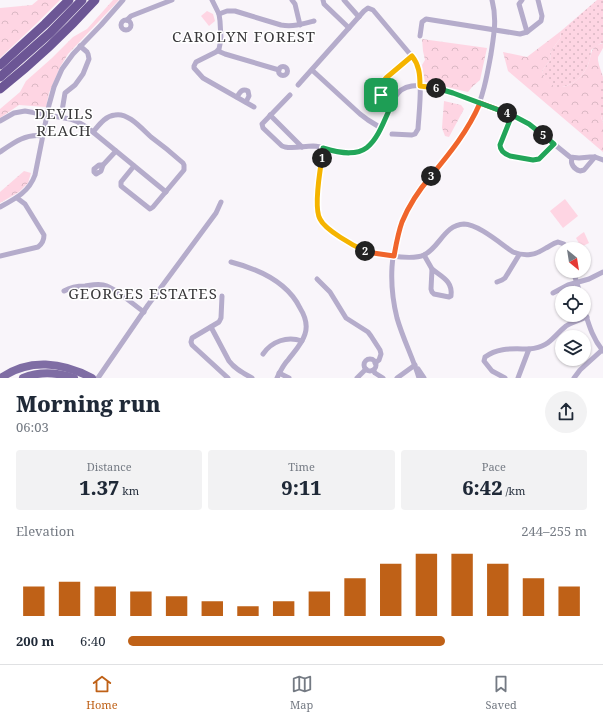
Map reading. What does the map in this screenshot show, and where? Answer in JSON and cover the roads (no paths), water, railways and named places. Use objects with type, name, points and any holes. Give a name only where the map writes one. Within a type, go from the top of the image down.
[{"type":"highway","points":[[0,65],[69,0]]},
{"type":"highway","points":[[0,77],[45,38],[82,0]]},
{"type":"highway","points":[[0,89],[38,57],[95,0]]},
{"type":"main road","points":[[1,378],[18,368],[41,364],[67,368],[92,378]]},
{"type":"main road","points":[[23,378],[42,373],[62,374],[74,378]]},
{"type":"street","points":[[0,207],[17,198],[33,181],[54,87],[67,61],[123,0]]},
{"type":"street","points":[[126,20],[130,16],[172,0]]},
{"type":"street","points":[[212,0],[219,14],[221,30],[220,44],[218,51],[196,62],[194,68],[203,78],[254,107]]},
{"type":"street","points":[[292,0],[295,4],[300,25]]},
{"type":"street","points":[[324,0],[324,4],[349,28]]},
{"type":"street","points":[[344,0],[359,17]]},
{"type":"street","points":[[419,378],[402,333],[395,307],[392,281],[394,256],[402,223],[412,202],[420,189],[466,130],[480,103],[488,74],[494,30],[495,19],[492,0]]},
{"type":"street","points":[[522,0],[519,4],[527,32]]},
{"type":"street","points":[[420,36],[422,22],[426,19],[520,34],[525,33],[542,19],[538,0]]},
{"type":"street","points":[[298,85],[364,11],[368,8],[373,10],[412,56],[419,70],[420,86],[418,130],[415,134],[411,135],[392,134]]},
{"type":"street","points":[[219,14],[227,11],[235,11],[281,25],[293,26],[314,22]]},
{"type":"street","points":[[62,111],[65,93],[75,85],[83,74],[89,59],[87,52],[80,46]]},
{"type":"street","points":[[218,51],[279,70]]},
{"type":"street","points":[[390,108],[385,103],[381,95],[381,84],[412,56]]},
{"type":"street","points":[[312,70],[360,114],[381,128]]},
{"type":"street","points":[[290,94],[263,122],[262,126],[262,128],[282,146],[289,148],[314,146],[350,153],[362,150],[375,140],[394,99],[400,91],[408,87],[420,86],[442,90],[512,115],[529,124],[567,156],[572,158],[595,157],[603,160]]},
{"type":"street","points":[[237,97],[241,91],[246,90],[249,92],[246,102]]},
{"type":"street","points":[[0,121],[10,115],[31,111],[77,121],[83,124],[166,192]]},
{"type":"street","points":[[93,132],[104,119],[117,114],[121,115],[143,128],[183,163],[184,170],[150,209],[120,184],[134,166]]},
{"type":"street","points":[[270,115],[302,146]]},
{"type":"street","points":[[512,115],[500,145],[501,150],[507,155],[536,160],[541,158],[554,144]]},
{"type":"street","points":[[0,152],[25,137],[33,135],[43,136]]},
{"type":"street","points":[[323,148],[317,208],[319,219],[327,227],[358,248],[373,253],[414,258],[424,255],[433,248],[454,226],[464,224],[478,228],[519,255],[531,256],[555,243]]},
{"type":"street","points":[[103,165],[116,151]]},
{"type":"street","points":[[572,158],[572,166],[580,171],[584,170],[595,157]]},
{"type":"street","points":[[0,256],[38,247],[44,240],[44,235],[24,204],[17,198]]},
{"type":"street","points":[[98,378],[217,212],[221,202]]},
{"type":"street","points":[[424,255],[432,269],[448,281],[451,296],[449,297],[434,294],[432,292],[432,269]]},
{"type":"street","points":[[497,282],[505,278],[519,255]]},
{"type":"street","points":[[231,262],[254,269],[276,281],[289,291],[303,312],[306,323],[302,341],[284,364],[278,376],[289,378]]},
{"type":"street","points":[[553,293],[568,285],[589,279],[603,272]]},
{"type":"street","points":[[575,278],[577,286]]},
{"type":"street","points":[[317,279],[330,292],[346,318],[368,332],[375,341],[381,357],[375,362]]},
{"type":"street","points":[[64,292],[69,288],[76,286],[106,285],[144,312]]},
{"type":"street","points":[[222,296],[221,320],[217,324],[192,338],[191,344],[228,378]]},
{"type":"street","points":[[505,378],[492,371],[484,361],[485,357],[492,352],[501,349],[537,348],[547,344],[566,326],[573,322]]},
{"type":"street","points":[[574,378],[580,370],[603,351],[590,331],[587,322]]},
{"type":"street","points":[[211,327],[232,365],[252,378]]},
{"type":"street","points":[[263,354],[270,345],[280,340],[292,338],[302,341]]},
{"type":"street","points":[[518,378],[529,349]]},
{"type":"street","points":[[366,369],[364,365],[366,360],[371,359],[375,362]]},
{"type":"street","points":[[373,370],[375,367],[375,362]]},
{"type":"street","points":[[397,378],[415,365]]},
{"type":"street","points":[[415,365],[424,378]]},
{"type":"street","points":[[366,369],[369,371],[373,370],[383,378]]},
{"type":"street","points":[[357,378],[366,369]]},
{"type":"district","name":"CAROLYN FOREST","points":[[244,36]]},
{"type":"district","name":"DEVILS REACH","points":[[64,122]]},
{"type":"district","name":"GEORGES ESTATES","points":[[143,293]]}]
